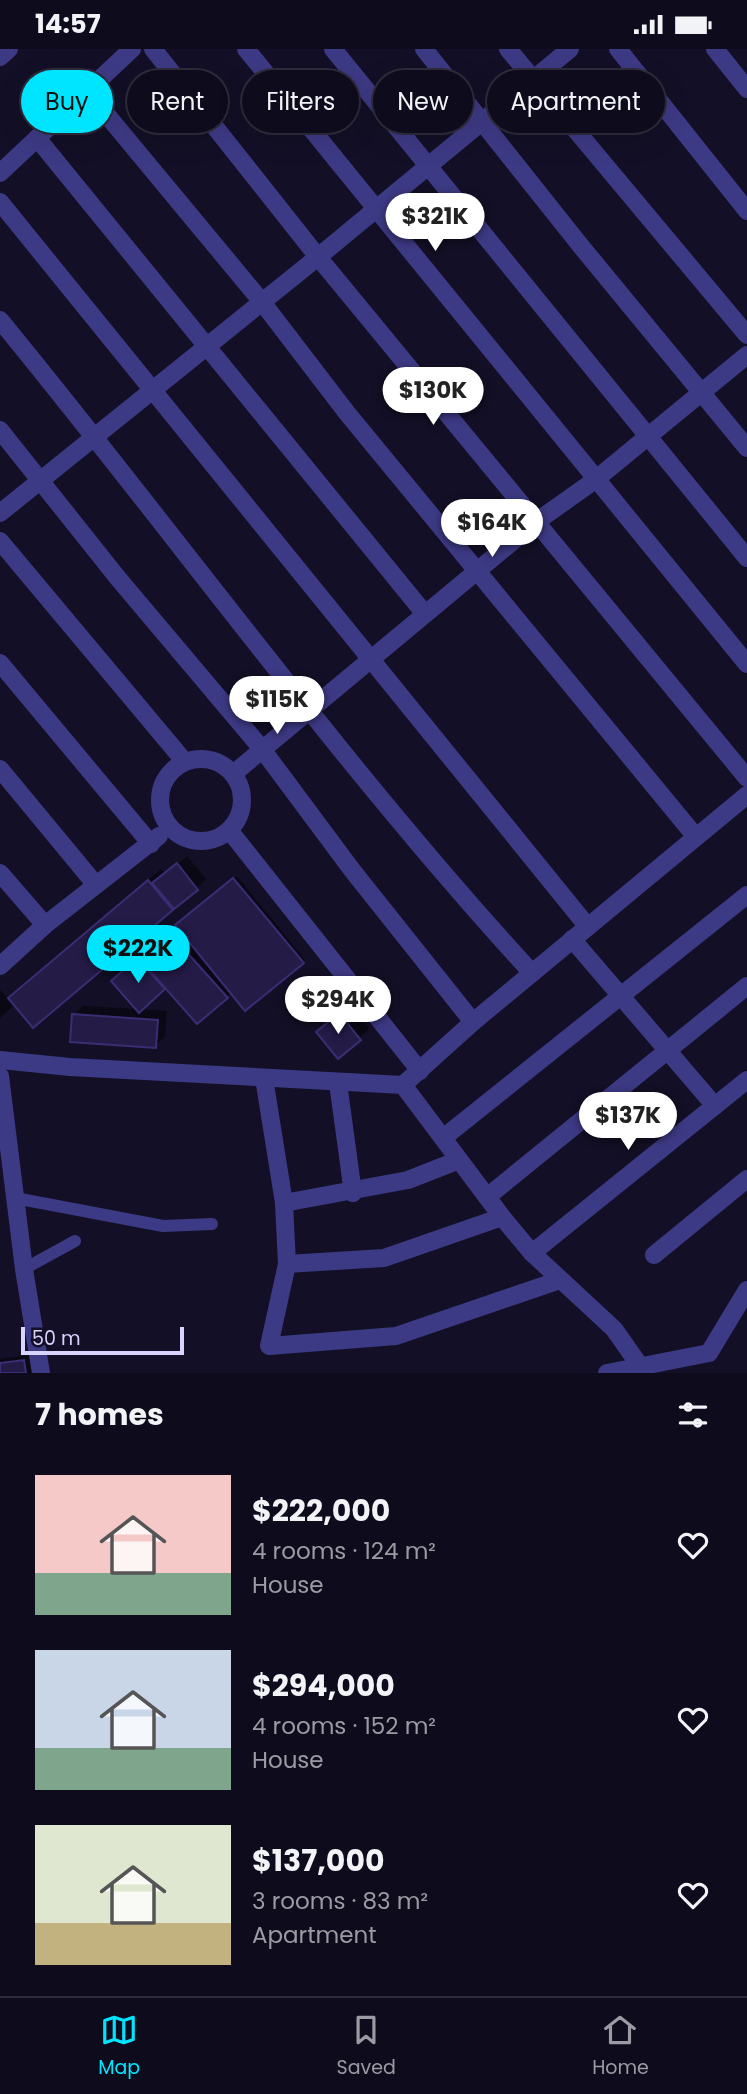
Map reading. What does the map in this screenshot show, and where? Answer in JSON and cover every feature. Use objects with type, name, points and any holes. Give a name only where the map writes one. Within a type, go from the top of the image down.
[{"type":"street","points":[[0,57],[9,49]]},
{"type":"street","points":[[110,70],[132,49]]},
{"type":"street","points":[[153,49],[318,257],[747,778]]},
{"type":"street","points":[[246,49],[747,664]]},
{"type":"street","points":[[334,49],[645,436],[747,558]]},
{"type":"street","points":[[424,49],[747,448]]},
{"type":"street","points":[[508,49],[524,70]]},
{"type":"street","points":[[543,70],[570,49]]},
{"type":"street","points":[[618,49],[747,211]]},
{"type":"street","points":[[715,49],[747,89]]},
{"type":"street","points":[[0,513],[487,118]]},
{"type":"street","points":[[113,122],[262,302],[347,413],[696,837]]},
{"type":"street","points":[[0,173],[42,133]]},
{"type":"street","points":[[577,133],[747,335]]},
{"type":"street","points":[[37,138],[208,345],[326,496],[425,614]]},
{"type":"street","points":[[0,202],[588,927]]},
{"type":"street","points":[[0,320],[95,435],[311,711],[466,901],[532,973]]},
{"type":"street","points":[[233,774],[373,661],[536,522],[595,480],[645,436],[747,355]]},
{"type":"street","points":[[0,430],[43,480],[117,577],[262,749],[352,870],[473,1022]]},
{"type":"street","points":[[0,541],[185,762]]},
{"type":"street","points":[[0,663],[151,844]]},
{"type":"street","points":[[211,760],[223,765],[233,774],[241,787],[243,803],[229,830],[215,838],[198,841],[182,836],[169,826],[161,809],[161,790],[169,773],[185,762],[211,760]]},
{"type":"street","points":[[0,769],[96,885]]},
{"type":"street","points":[[0,1060],[403,1086],[473,1022],[747,795]]},
{"type":"street","points":[[0,966],[45,925],[151,844],[169,826]]},
{"type":"street","points":[[229,830],[420,1071]]},
{"type":"street","points":[[0,873],[45,925]]},
{"type":"street","points":[[443,1138],[747,895]]},
{"type":"street","points":[[572,939],[715,1106]]},
{"type":"street","points":[[487,1197],[747,986]]},
{"type":"street","points":[[0,1076],[24,1269],[41,1373]]},
{"type":"street","points":[[264,1078],[284,1203],[287,1264],[269,1346],[396,1336],[560,1280]]},
{"type":"street","points":[[532,1253],[747,1080]]},
{"type":"street","points":[[338,1083],[353,1193]]},
{"type":"street","points":[[403,1086],[532,1253],[614,1329],[640,1366]]},
{"type":"street","points":[[284,1203],[353,1193],[408,1180],[460,1160]]},
{"type":"street","points":[[654,1255],[747,1179]]},
{"type":"street","points":[[287,1264],[384,1258],[502,1217]]},
{"type":"street","points":[[607,1373],[709,1353],[747,1290]]},
{"type":"lane","points":[[15,1198],[163,1226],[212,1224]]},
{"type":"lane","points":[[24,1269],[75,1241]]},
{"type":"building","points":[[177,863],[198,890],[174,909],[152,883]]},
{"type":"building","points":[[233,878],[304,963],[245,1011],[175,925]]},
{"type":"building","points":[[148,880],[173,910],[33,1028],[8,998]]},
{"type":"building","points":[[173,937],[228,998],[197,1024],[143,963]]},
{"type":"building","points":[[137,958],[165,989],[139,1013],[111,981]]},
{"type":"building","points":[[339,1013],[361,1040],[338,1059],[316,1032]]},
{"type":"building","points":[[72,1014],[158,1020],[156,1048],[70,1042]]},
{"type":"building","points":[[24,1360],[26,1373],[0,1373],[0,1363]]}]
